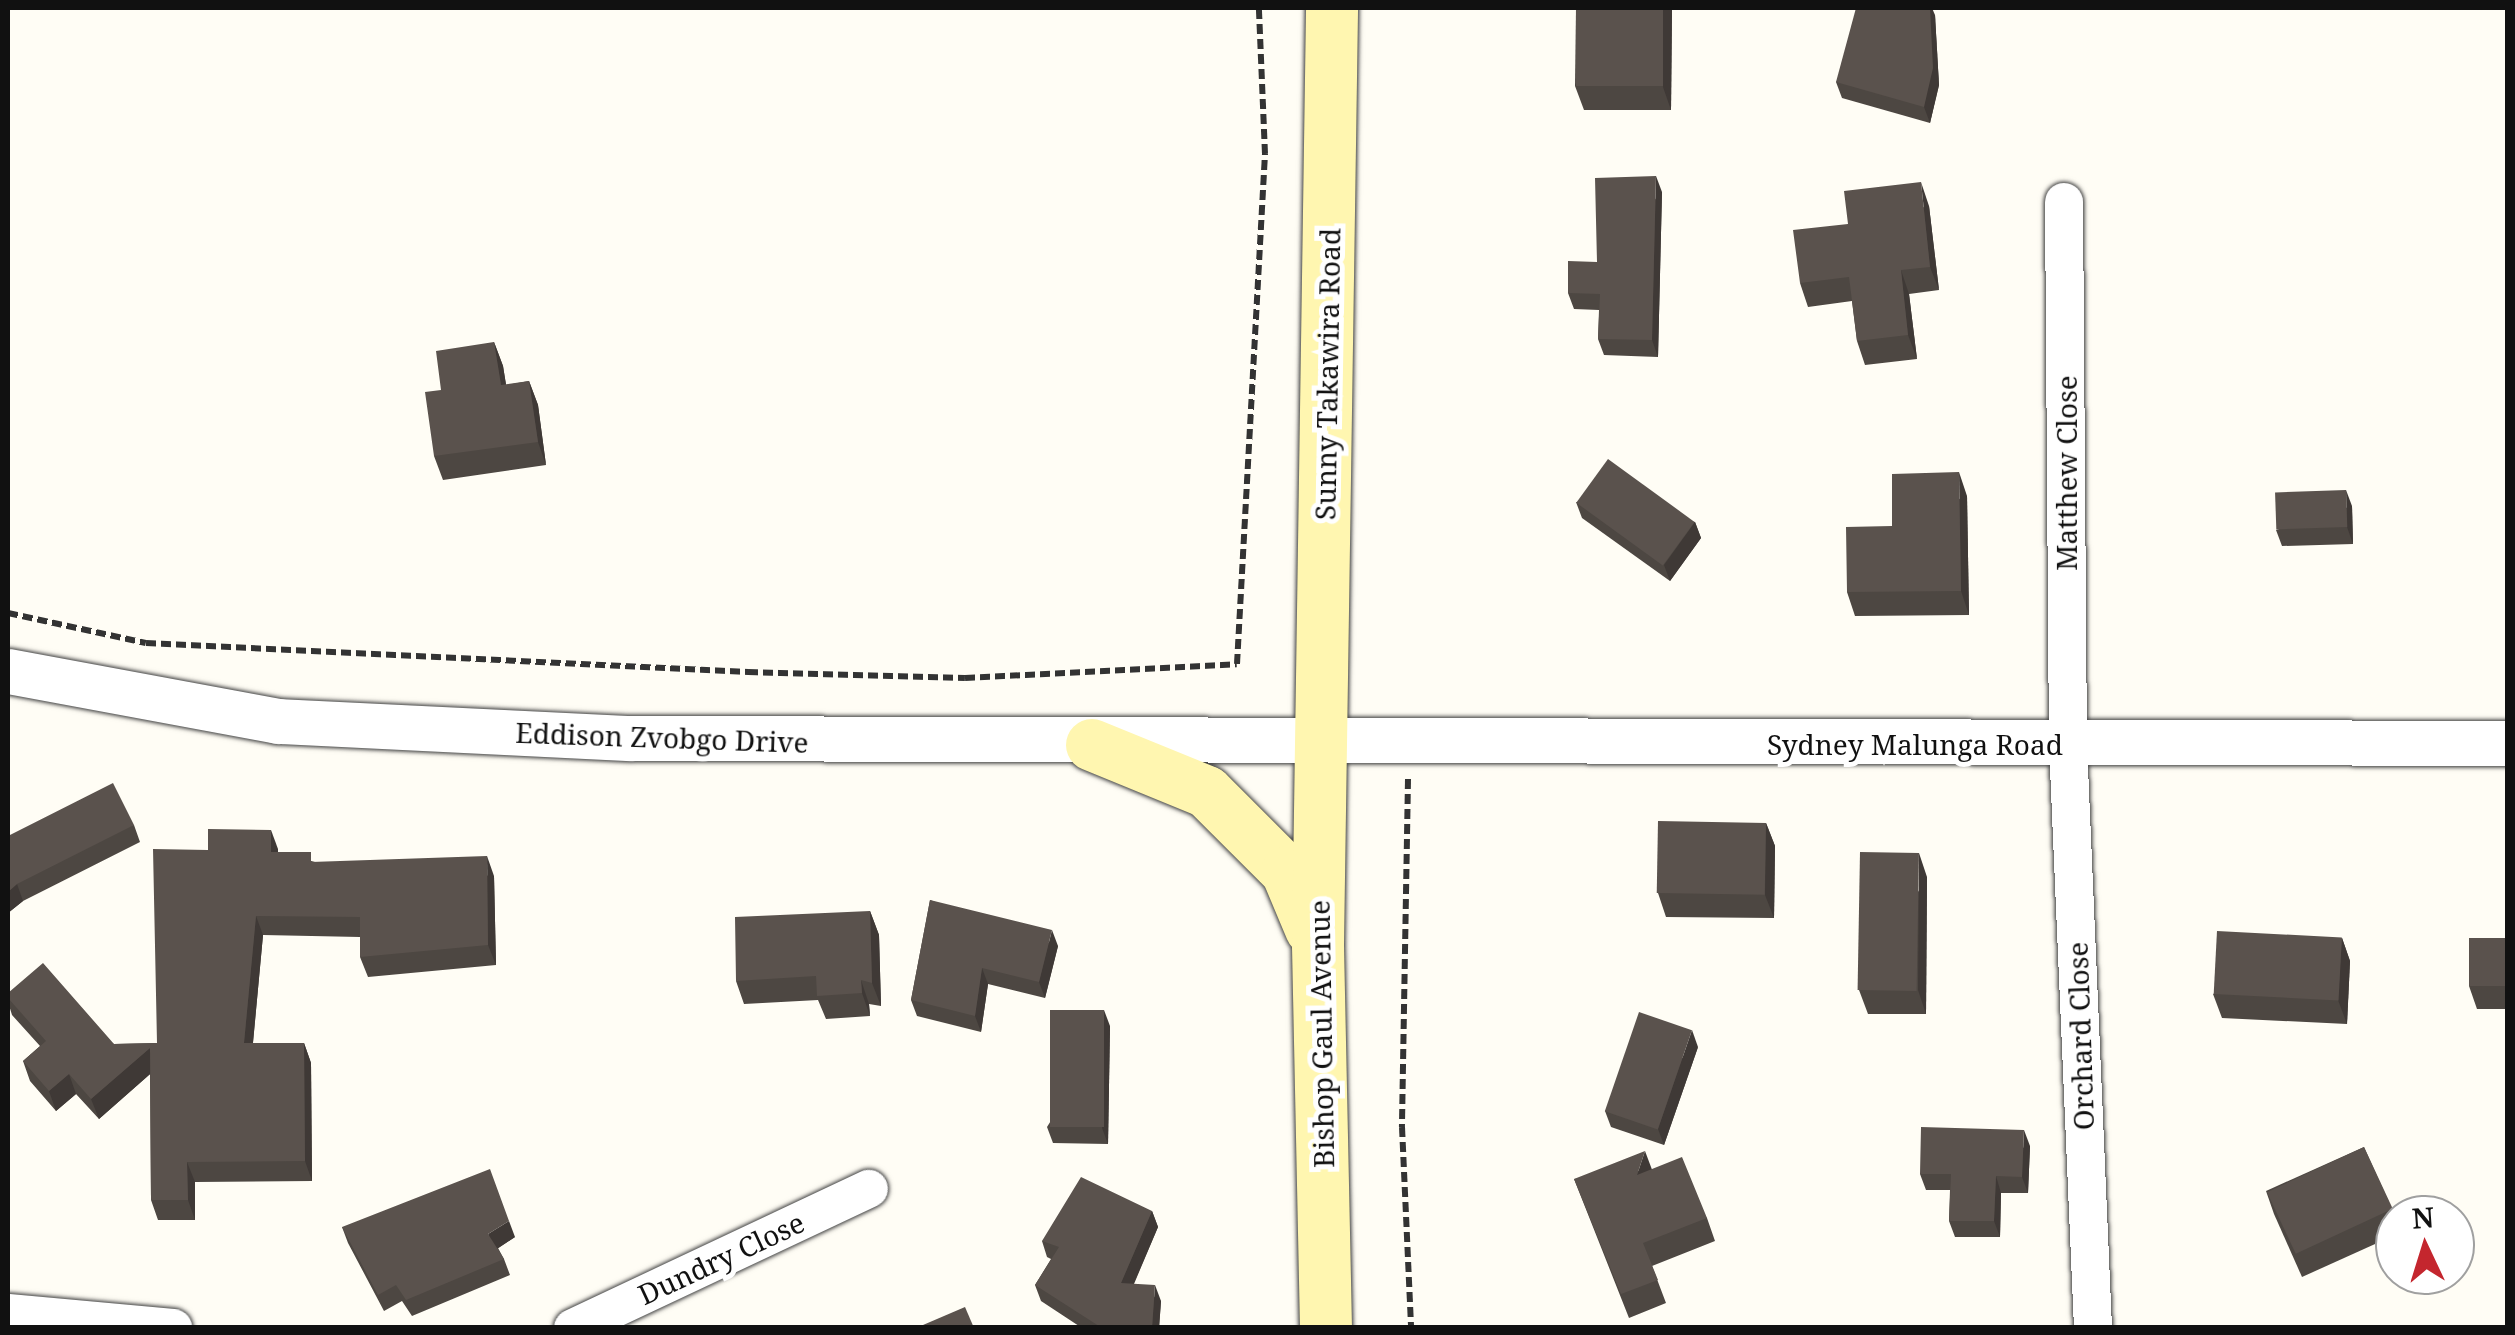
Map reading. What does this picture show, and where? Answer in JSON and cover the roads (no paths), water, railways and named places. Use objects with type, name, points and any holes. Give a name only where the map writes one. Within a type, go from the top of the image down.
[{"type":"main road","name":"Sunny Takawira Road","points":[[1322,740],[1332,8]]},
{"type":"main road","name":"Bishop Gaul Avenue","points":[[1322,740],[1318,944],[1326,1328]]},
{"type":"main road","points":[[1092,745],[1207,792],[1252,830],[1287,872],[1318,944]]},
{"type":"street","name":"Matthew Close","points":[[2064,202],[2068,744]]},
{"type":"street","name":"Eddison Zvobgo Drive","points":[[8,672],[278,721],[630,738],[1092,745],[1322,740]]},
{"type":"street","name":"Sydney Malunga Road","points":[[1322,740],[2508,743]]},
{"type":"street","name":"Orchard Close","points":[[2068,744],[2092,1328]]},
{"type":"street","name":"Dundry Close","points":[[573,1328],[869,1189]]},
{"type":"street","points":[[8,1313],[173,1328]]}]
